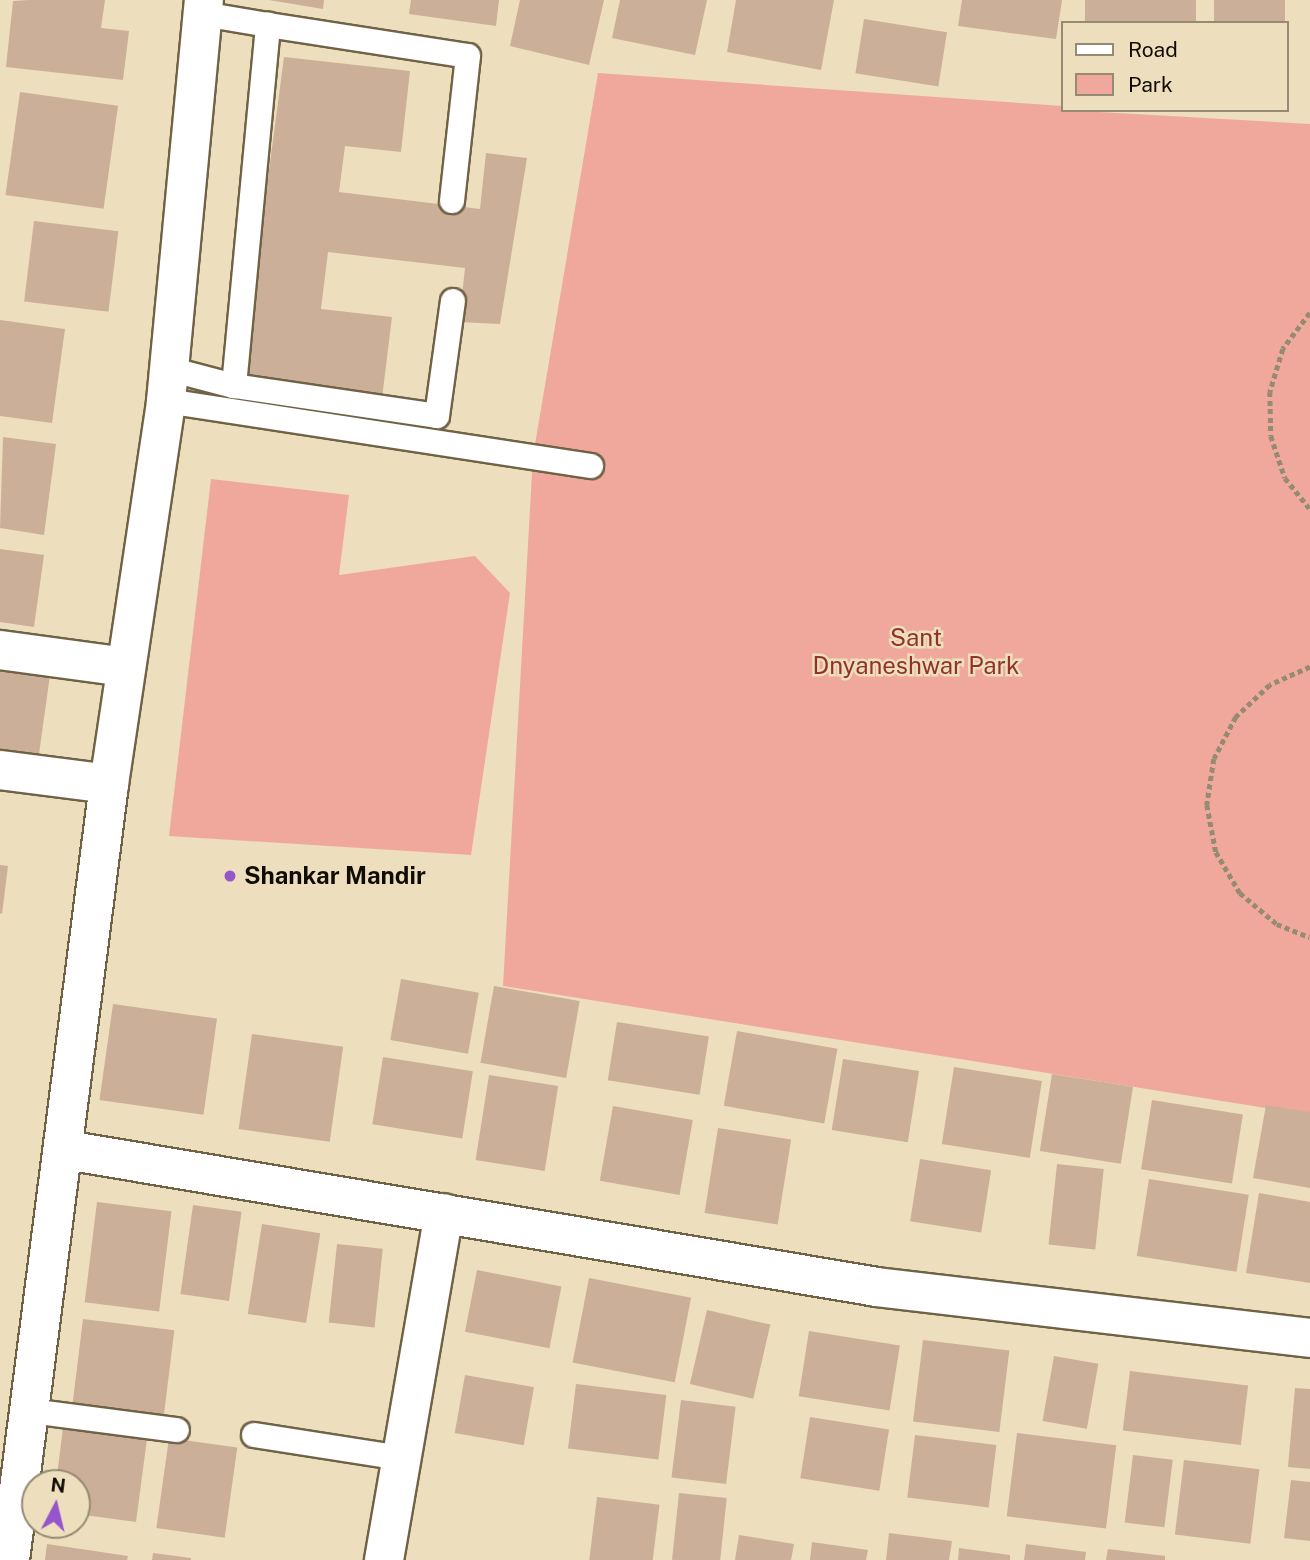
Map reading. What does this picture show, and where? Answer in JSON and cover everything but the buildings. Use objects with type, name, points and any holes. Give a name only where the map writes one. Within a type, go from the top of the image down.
[{"type":"street","points":[[10,1560],[7,1516],[30,1411],[66,1150],[109,785],[167,385],[204,7]]},
{"type":"street","points":[[0,650],[126,667]]},
{"type":"street","points":[[0,770],[109,785]]},
{"type":"street","points":[[66,1150],[877,1287],[1310,1338]]},
{"type":"street","points":[[384,1560],[444,1213]]},
{"type":"lane","points":[[204,7],[268,25],[468,57],[452,201]]},
{"type":"lane","points":[[234,386],[268,25]]},
{"type":"lane","points":[[167,385],[234,386],[437,416],[453,301]]},
{"type":"lane","points":[[167,385],[591,466]]},
{"type":"lane","points":[[30,1411],[177,1430]]},
{"type":"lane","points":[[254,1435],[401,1458]]},
{"type":"path","points":[[1310,313],[1283,349],[1270,391],[1271,436],[1285,478],[1310,509]]},
{"type":"path","points":[[1310,667],[1270,685],[1236,717],[1214,759],[1207,805],[1216,852],[1240,893],[1277,924],[1310,937]]},
{"type":"green space","name":"Sant Dnyaneshwar Park","points":[[598,73],[1062,106],[1062,112],[1310,124],[1310,1115],[503,986],[533,456]]},
{"type":"green space","points":[[211,479],[349,495],[339,575],[475,556],[510,593],[471,855],[169,836]]},
{"type":"place","name":"Shankar Mandir","points":[[230,876]]}]
